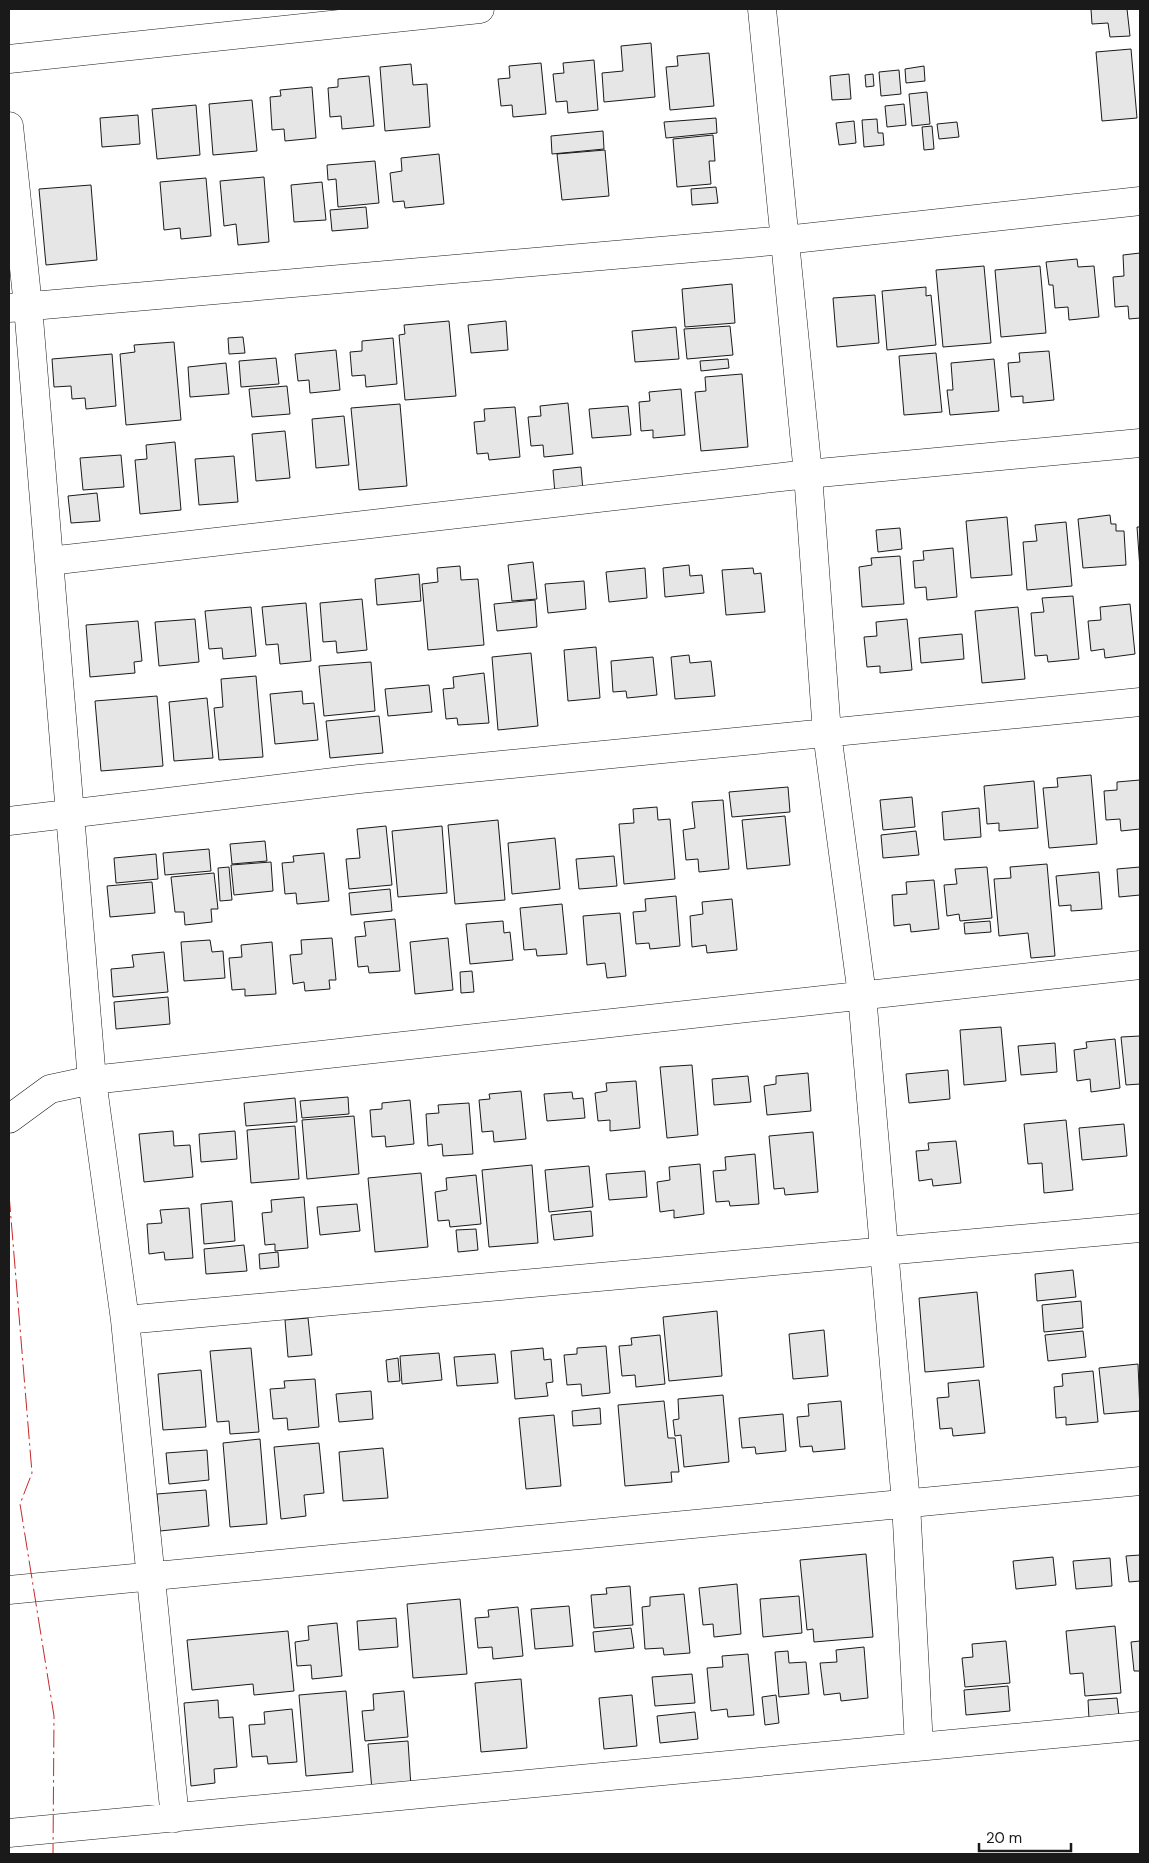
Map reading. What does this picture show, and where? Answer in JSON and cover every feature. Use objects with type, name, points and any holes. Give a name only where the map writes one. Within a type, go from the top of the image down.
[{"type":"street","points":[[9,59],[480,9]]},
{"type":"street","points":[[762,9],[808,474],[827,733],[862,995],[906,1503],[919,1746]]},
{"type":"street","points":[[9,126],[19,307],[49,561],[92,1080],[125,1320],[175,1818]]},
{"type":"street","points":[[19,307],[785,240],[1140,201]]},
{"type":"street","points":[[49,561],[808,474],[1140,443]]},
{"type":"street","points":[[9,821],[359,779],[1140,702]]},
{"type":"street","points":[[9,1119],[50,1089],[92,1080],[1140,965]]},
{"type":"street","points":[[125,1320],[1140,1228]]},
{"type":"street","points":[[9,1590],[1140,1481]]},
{"type":"street","points":[[9,1833],[1140,1726]]},
{"type":"building","points":[[1091,9],[1127,9],[1130,36],[1110,37],[1108,23],[1092,24]]},
{"type":"building","points":[[651,43],[655,97],[604,102],[602,73],[623,71],[621,46]]},
{"type":"building","points":[[1131,49],[1137,118],[1102,121],[1096,52]]},
{"type":"building","points":[[709,53],[714,106],[670,110],[666,67],[678,66],[677,56]]},
{"type":"building","points":[[594,60],[598,110],[568,113],[567,101],[556,102],[553,74],[564,73],[563,63]]},
{"type":"building","points":[[541,63],[546,114],[513,117],[512,105],[501,106],[498,79],[510,78],[509,66]]},
{"type":"building","points":[[411,64],[413,85],[427,84],[430,127],[385,131],[380,67]]},
{"type":"building","points":[[924,66],[925,81],[906,83],[905,69]]},
{"type":"building","points":[[899,70],[901,94],[881,96],[879,72]]},
{"type":"building","points":[[849,74],[851,99],[832,100],[830,76]]},
{"type":"building","points":[[873,74],[874,86],[866,87],[865,75]]},
{"type":"building","points":[[369,76],[374,126],[342,129],[341,116],[330,117],[328,88],[338,87],[338,79]]},
{"type":"building","points":[[312,87],[316,138],[285,141],[284,129],[272,130],[270,97],[281,96],[280,90]]},
{"type":"building","points":[[927,92],[930,124],[912,126],[909,94]]},
{"type":"building","points":[[252,100],[257,151],[213,155],[209,104]]},
{"type":"building","points":[[904,104],[906,125],[887,127],[885,106]]},
{"type":"building","points":[[196,105],[200,155],[157,159],[152,109]]},
{"type":"building","points":[[138,115],[140,144],[102,147],[100,118]]},
{"type":"building","points":[[716,118],[717,133],[666,138],[664,122]]},
{"type":"building","points":[[877,119],[878,133],[883,133],[884,145],[864,147],[862,120]]},
{"type":"building","points":[[854,121],[856,143],[839,145],[836,123]]},
{"type":"building","points":[[957,122],[959,137],[939,139],[937,124]]},
{"type":"building","points":[[932,126],[934,149],[924,150],[922,127]]},
{"type":"building","points":[[603,131],[604,149],[552,154],[551,136]]},
{"type":"building","points":[[713,135],[715,161],[709,161],[711,184],[677,187],[673,139]]},
{"type":"building","points":[[605,150],[609,196],[562,200],[557,154]]},
{"type":"building","points":[[439,154],[444,204],[405,208],[404,201],[393,202],[390,173],[402,171],[401,158]]},
{"type":"building","points":[[375,161],[379,203],[338,207],[336,179],[328,180],[327,165]]},
{"type":"building","points":[[264,177],[269,242],[238,245],[236,224],[224,226],[220,181]]},
{"type":"building","points":[[206,178],[211,236],[181,239],[180,228],[164,230],[160,182]]},
{"type":"building","points":[[322,182],[326,220],[294,222],[291,185]]},
{"type":"building","points":[[91,185],[97,260],[46,265],[39,189]]},
{"type":"building","points":[[716,187],[718,203],[692,205],[691,189]]},
{"type":"building","points":[[366,207],[368,228],[332,231],[330,210]]},
{"type":"building","points":[[1140,253],[1140,318],[1129,319],[1128,306],[1115,307],[1113,277],[1124,276],[1123,255]]},
{"type":"building","points":[[1077,259],[1078,267],[1094,266],[1099,317],[1069,320],[1068,307],[1055,308],[1053,285],[1049,285],[1046,262]]},
{"type":"building","points":[[984,266],[991,343],[943,347],[936,270]]},
{"type":"building","points":[[1040,266],[1046,333],[1001,337],[995,270]]},
{"type":"building","points":[[732,284],[735,323],[685,327],[682,289]]},
{"type":"building","points":[[926,287],[926,296],[931,295],[936,345],[887,350],[882,291]]},
{"type":"building","points":[[875,295],[879,343],[837,347],[833,298]]},
{"type":"building","points":[[449,321],[456,396],[405,400],[399,335],[405,334],[404,325]]},
{"type":"building","points":[[506,321],[508,350],[471,353],[468,325]]},
{"type":"building","points":[[730,326],[733,355],[687,359],[684,329]]},
{"type":"building","points":[[676,327],[679,359],[635,362],[632,331]]},
{"type":"building","points":[[243,337],[245,353],[229,354],[228,338]]},
{"type":"building","points":[[393,338],[397,384],[366,387],[365,375],[352,376],[350,352],[362,351],[362,341]]},
{"type":"building","points":[[174,342],[181,420],[126,425],[120,354],[135,352],[134,345]]},
{"type":"building","points":[[336,350],[340,390],[310,393],[309,380],[298,381],[295,354]]},
{"type":"building","points":[[1049,351],[1054,400],[1023,403],[1023,396],[1011,397],[1008,363],[1020,362],[1019,353]]},
{"type":"building","points":[[936,353],[942,412],[904,415],[899,356]]},
{"type":"building","points":[[112,354],[116,406],[86,409],[85,398],[72,399],[71,386],[54,387],[52,359]]},
{"type":"building","points":[[276,358],[279,384],[241,387],[239,361]]},
{"type":"building","points":[[728,359],[729,368],[701,371],[700,361]]},
{"type":"building","points":[[994,359],[999,411],[950,415],[947,390],[953,390],[951,363]]},
{"type":"building","points":[[226,363],[229,394],[190,397],[188,367]]},
{"type":"building","points":[[742,374],[748,447],[701,451],[695,392],[706,391],[705,377]]},
{"type":"building","points":[[287,386],[290,414],[252,417],[249,389]]},
{"type":"building","points":[[681,389],[685,435],[653,438],[653,430],[641,431],[639,402],[650,401],[649,392]]},
{"type":"building","points":[[568,403],[573,454],[544,457],[543,445],[531,446],[528,417],[541,416],[540,406]]},
{"type":"building","points":[[400,404],[407,486],[359,490],[351,408]]},
{"type":"building","points":[[628,406],[631,435],[592,438],[589,409]]},
{"type":"building","points":[[515,407],[520,457],[489,460],[488,453],[477,454],[474,422],[485,421],[484,409]]},
{"type":"building","points":[[344,416],[349,465],[316,468],[312,419]]},
{"type":"building","points":[[285,431],[290,478],[256,481],[252,434]]},
{"type":"building","points":[[175,442],[181,510],[140,514],[135,460],[147,459],[146,445]]},
{"type":"building","points":[[121,455],[124,487],[83,490],[80,458]]},
{"type":"building","points":[[234,456],[238,502],[199,505],[195,459]]},
{"type":"building","points":[[581,467],[583,491],[555,494],[553,470]]},
{"type":"building","points":[[97,493],[100,521],[71,523],[68,496]]},
{"type":"building","points":[[1110,515],[1111,524],[1116,524],[1116,531],[1124,531],[1126,565],[1083,568],[1078,519]]},
{"type":"building","points":[[1007,517],[1012,575],[971,578],[966,521]]},
{"type":"building","points":[[1066,522],[1072,586],[1027,590],[1023,542],[1037,541],[1035,525]]},
{"type":"building","points":[[1137,527],[1140,527],[1140,569]]},
{"type":"building","points":[[900,528],[902,549],[878,552],[876,530]]},
{"type":"building","points":[[953,548],[957,597],[927,600],[926,587],[915,588],[913,561],[924,560],[923,551]]},
{"type":"building","points":[[900,556],[904,604],[862,607],[859,567],[872,565],[871,558]]},
{"type":"building","points":[[533,562],[537,599],[512,601],[508,565]]},
{"type":"building","points":[[689,565],[690,576],[702,575],[704,593],[665,597],[663,568]]},
{"type":"building","points":[[460,566],[461,580],[478,579],[484,645],[428,650],[422,584],[438,582],[437,568]]},
{"type":"building","points":[[645,568],[647,598],[609,602],[606,572]]},
{"type":"building","points":[[753,568],[754,574],[761,573],[765,612],[726,615],[722,570]]},
{"type":"building","points":[[419,574],[421,601],[377,605],[375,579]]},
{"type":"building","points":[[584,581],[586,609],[548,613],[545,584]]},
{"type":"building","points":[[1073,596],[1079,659],[1048,662],[1047,655],[1035,656],[1031,613],[1044,612],[1042,598]]},
{"type":"building","points":[[362,599],[367,650],[337,653],[336,641],[323,642],[320,603]]},
{"type":"building","points":[[535,600],[537,627],[497,631],[494,604]]},
{"type":"building","points":[[306,603],[311,661],[280,664],[278,644],[266,645],[262,607]]},
{"type":"building","points":[[1130,604],[1135,654],[1105,658],[1104,649],[1091,651],[1088,621],[1101,620],[1100,607]]},
{"type":"building","points":[[251,607],[256,656],[223,659],[222,648],[209,649],[205,611]]},
{"type":"building","points":[[1018,607],[1025,679],[982,683],[975,611]]},
{"type":"building","points":[[195,619],[199,662],[159,666],[155,622]]},
{"type":"building","points":[[907,619],[912,670],[880,673],[880,666],[867,667],[864,637],[877,636],[876,622]]},
{"type":"building","points":[[138,621],[142,661],[134,662],[135,673],[90,677],[86,625]]},
{"type":"building","points":[[962,634],[964,659],[921,663],[919,638]]},
{"type":"building","points":[[596,647],[600,698],[568,701],[564,650]]},
{"type":"building","points":[[531,653],[538,726],[498,730],[492,657]]},
{"type":"building","points":[[689,655],[690,663],[711,661],[715,696],[675,699],[671,657]]},
{"type":"building","points":[[653,657],[657,695],[627,698],[626,691],[613,692],[611,661]]},
{"type":"building","points":[[371,662],[375,711],[324,716],[319,666]]},
{"type":"building","points":[[484,673],[489,723],[458,725],[457,718],[446,719],[443,689],[454,688],[453,677]]},
{"type":"building","points":[[256,676],[263,757],[219,760],[214,708],[223,707],[221,679]]},
{"type":"building","points":[[429,685],[432,712],[388,716],[385,689]]},
{"type":"building","points":[[302,691],[303,704],[314,703],[318,740],[275,744],[270,694]]},
{"type":"building","points":[[157,696],[163,766],[101,771],[95,701]]},
{"type":"building","points":[[207,698],[213,758],[174,761],[169,702]]},
{"type":"building","points":[[379,716],[383,753],[330,758],[326,721]]},
{"type":"building","points":[[1091,775],[1097,844],[1049,848],[1043,788],[1058,787],[1057,778]]},
{"type":"building","points":[[1140,780],[1140,829],[1121,831],[1120,819],[1106,820],[1104,791],[1117,790],[1117,782]]},
{"type":"building","points":[[1034,781],[1038,828],[999,831],[999,823],[987,824],[984,786]]},
{"type":"building","points":[[788,787],[790,812],[732,817],[729,792]]},
{"type":"building","points":[[912,797],[915,827],[883,830],[880,800]]},
{"type":"building","points":[[723,800],[729,869],[699,872],[698,859],[686,860],[683,830],[695,828],[692,802]]},
{"type":"building","points":[[657,807],[658,820],[670,819],[675,879],[624,884],[619,824],[634,823],[633,809]]},
{"type":"building","points":[[979,808],[981,837],[944,840],[942,812]]},
{"type":"building","points":[[785,816],[790,865],[747,869],[742,820]]},
{"type":"building","points":[[498,820],[505,900],[455,904],[448,825]]},
{"type":"building","points":[[386,826],[392,885],[349,889],[346,859],[360,858],[357,829]]},
{"type":"building","points":[[442,826],[447,893],[398,897],[392,831]]},
{"type":"building","points":[[916,831],[919,855],[883,858],[881,835]]},
{"type":"building","points":[[555,838],[560,889],[512,894],[508,843]]},
{"type":"building","points":[[265,841],[267,861],[232,864],[230,844]]},
{"type":"building","points":[[209,849],[211,871],[165,875],[163,853]]},
{"type":"building","points":[[324,853],[329,901],[297,904],[296,893],[285,894],[282,863],[294,862],[293,856]]},
{"type":"building","points":[[156,854],[158,879],[116,883],[114,858]]},
{"type":"building","points":[[614,856],[617,886],[579,889],[576,859]]},
{"type":"building","points":[[271,862],[273,891],[234,895],[231,865]]},
{"type":"building","points":[[1047,864],[1055,956],[1031,958],[1028,933],[999,936],[994,879],[1011,878],[1010,867]]},
{"type":"building","points":[[229,867],[232,900],[220,901],[218,868]]},
{"type":"building","points":[[987,867],[992,918],[960,921],[959,914],[947,916],[944,885],[957,884],[955,869]]},
{"type":"building","points":[[1140,867],[1140,895],[1119,897],[1117,869]]},
{"type":"building","points":[[1099,872],[1102,909],[1071,911],[1071,905],[1059,906],[1056,876]]},
{"type":"building","points":[[214,873],[218,909],[211,909],[212,922],[185,925],[184,912],[175,912],[171,877]]},
{"type":"building","points":[[934,880],[939,929],[911,932],[910,924],[894,926],[892,895],[907,894],[906,882]]},
{"type":"building","points":[[152,882],[155,913],[110,917],[107,886]]},
{"type":"building","points":[[390,889],[392,911],[351,915],[349,893]]},
{"type":"building","points":[[676,896],[680,946],[650,949],[649,943],[636,944],[633,912],[646,911],[645,899]]},
{"type":"building","points":[[732,899],[737,950],[707,953],[706,945],[692,947],[690,916],[703,914],[702,902]]},
{"type":"building","points":[[562,904],[567,954],[537,956],[536,949],[524,950],[520,908]]},
{"type":"building","points":[[620,913],[626,976],[607,978],[605,963],[587,965],[583,916]]},
{"type":"building","points":[[395,919],[400,971],[369,973],[368,966],[358,967],[355,937],[366,936],[364,922]]},
{"type":"building","points":[[503,921],[504,933],[510,932],[513,960],[470,964],[466,924]]},
{"type":"building","points":[[990,921],[991,932],[965,934],[964,923]]},
{"type":"building","points":[[332,938],[336,980],[329,980],[330,989],[305,991],[304,982],[293,984],[290,955],[302,954],[301,940]]},
{"type":"building","points":[[448,938],[453,990],[415,994],[410,942]]},
{"type":"building","points":[[210,940],[212,952],[223,951],[225,978],[184,981],[181,942]]},
{"type":"building","points":[[272,942],[276,994],[245,996],[245,989],[232,990],[229,958],[242,957],[241,945]]},
{"type":"building","points":[[164,952],[168,992],[113,997],[111,969],[134,967],[132,955]]},
{"type":"building","points":[[472,971],[474,992],[461,993],[460,972]]},
{"type":"building","points":[[168,997],[170,1024],[116,1029],[114,1002]]},
{"type":"building","points":[[1001,1027],[1006,1081],[964,1085],[960,1030]]},
{"type":"building","points":[[1140,1036],[1140,1084],[1126,1085],[1121,1037]]},
{"type":"building","points":[[1115,1039],[1120,1088],[1091,1092],[1090,1079],[1077,1081],[1074,1050],[1087,1048],[1086,1042]]},
{"type":"building","points":[[1055,1043],[1057,1072],[1021,1075],[1018,1046]]},
{"type":"building","points":[[692,1065],[698,1135],[667,1138],[660,1067]]},
{"type":"building","points":[[948,1070],[950,1099],[909,1103],[906,1074]]},
{"type":"building","points":[[808,1073],[811,1111],[767,1115],[764,1086],[776,1084],[776,1076]]},
{"type":"building","points":[[748,1076],[751,1102],[714,1105],[712,1079]]},
{"type":"building","points":[[636,1081],[640,1128],[610,1131],[610,1120],[598,1121],[595,1093],[607,1091],[606,1083]]},
{"type":"building","points":[[521,1091],[526,1139],[494,1142],[493,1131],[482,1132],[479,1100],[490,1099],[489,1094]]},
{"type":"building","points":[[572,1092],[573,1099],[583,1098],[585,1118],[547,1121],[544,1094]]},
{"type":"building","points":[[348,1097],[349,1114],[302,1118],[300,1101]]},
{"type":"building","points":[[295,1098],[297,1122],[246,1126],[244,1103]]},
{"type":"building","points":[[410,1100],[414,1144],[386,1147],[385,1136],[372,1137],[370,1110],[382,1109],[382,1103]]},
{"type":"building","points":[[469,1103],[473,1154],[443,1156],[442,1144],[428,1146],[426,1114],[439,1113],[438,1105]]},
{"type":"building","points":[[354,1116],[359,1174],[307,1179],[302,1120]]},
{"type":"building","points":[[1066,1120],[1073,1190],[1044,1193],[1042,1163],[1028,1164],[1024,1124]]},
{"type":"building","points":[[1124,1124],[1127,1156],[1082,1160],[1079,1128]]},
{"type":"building","points":[[295,1126],[299,1179],[251,1183],[247,1130]]},
{"type":"building","points":[[173,1131],[174,1146],[190,1145],[193,1177],[144,1182],[139,1134]]},
{"type":"building","points":[[235,1131],[237,1159],[201,1162],[199,1134]]},
{"type":"building","points":[[813,1132],[818,1192],[785,1195],[784,1188],[774,1189],[769,1136]]},
{"type":"building","points":[[956,1141],[961,1183],[933,1186],[932,1179],[919,1181],[916,1151],[929,1150],[928,1143]]},
{"type":"building","points":[[755,1154],[759,1204],[730,1206],[729,1201],[716,1202],[713,1171],[726,1170],[725,1157]]},
{"type":"building","points":[[700,1164],[704,1214],[674,1218],[674,1210],[660,1212],[657,1182],[670,1180],[669,1167]]},
{"type":"building","points":[[532,1165],[538,1243],[489,1247],[482,1170]]},
{"type":"building","points":[[589,1166],[593,1207],[549,1212],[545,1170]]},
{"type":"building","points":[[645,1171],[647,1197],[609,1200],[606,1174]]},
{"type":"building","points":[[421,1173],[428,1247],[375,1252],[368,1178]]},
{"type":"building","points":[[476,1175],[481,1224],[450,1227],[449,1220],[438,1221],[435,1192],[447,1190],[446,1178]]},
{"type":"building","points":[[304,1197],[308,1248],[275,1251],[275,1244],[265,1245],[262,1213],[272,1212],[271,1200]]},
{"type":"building","points":[[232,1201],[235,1241],[204,1244],[201,1204]]},
{"type":"building","points":[[357,1204],[360,1231],[320,1235],[317,1207]]},
{"type":"building","points":[[189,1208],[193,1258],[165,1260],[164,1252],[149,1254],[147,1224],[162,1223],[160,1210]]},
{"type":"building","points":[[591,1211],[593,1236],[554,1240],[551,1215]]},
{"type":"building","points":[[476,1229],[478,1250],[458,1252],[456,1230]]},
{"type":"building","points":[[244,1245],[247,1271],[206,1274],[204,1249]]},
{"type":"building","points":[[278,1252],[279,1267],[260,1269],[259,1254]]},
{"type":"building","points":[[1073,1270],[1076,1297],[1037,1301],[1035,1274]]},
{"type":"building","points":[[977,1292],[984,1367],[925,1372],[919,1298]]},
{"type":"building","points":[[1081,1301],[1083,1328],[1044,1332],[1042,1305]]},
{"type":"building","points":[[717,1311],[722,1376],[669,1381],[663,1317]]},
{"type":"building","points":[[308,1318],[312,1355],[288,1357],[285,1320]]},
{"type":"building","points":[[824,1330],[828,1376],[793,1379],[789,1334]]},
{"type":"building","points":[[1083,1331],[1086,1357],[1048,1361],[1045,1335]]},
{"type":"building","points":[[660,1335],[665,1384],[636,1387],[635,1375],[622,1376],[619,1346],[632,1345],[631,1338]]},
{"type":"building","points":[[606,1346],[610,1393],[582,1396],[581,1384],[567,1385],[564,1355],[577,1354],[577,1348]]},
{"type":"building","points":[[251,1348],[259,1432],[230,1434],[229,1421],[217,1422],[210,1351]]},
{"type":"building","points":[[543,1348],[544,1360],[551,1359],[553,1382],[546,1383],[548,1396],[515,1399],[511,1351]]},
{"type":"building","points":[[439,1353],[442,1380],[402,1384],[400,1356]]},
{"type":"building","points":[[495,1354],[498,1383],[457,1386],[454,1357]]},
{"type":"building","points":[[398,1358],[400,1381],[388,1382],[386,1360]]},
{"type":"building","points":[[1138,1364],[1140,1411],[1104,1414],[1099,1368]]},
{"type":"building","points":[[201,1370],[206,1427],[163,1430],[158,1374]]},
{"type":"building","points":[[1093,1371],[1098,1422],[1066,1425],[1066,1417],[1056,1418],[1054,1387],[1063,1386],[1062,1374]]},
{"type":"building","points":[[315,1379],[319,1427],[288,1430],[287,1418],[273,1419],[270,1389],[285,1388],[284,1381]]},
{"type":"building","points":[[979,1380],[985,1433],[953,1436],[952,1428],[940,1429],[937,1398],[949,1397],[948,1383]]},
{"type":"building","points":[[371,1391],[373,1419],[339,1422],[336,1394]]},
{"type":"building","points":[[723,1395],[729,1462],[684,1467],[681,1435],[675,1436],[673,1420],[679,1419],[678,1399]]},
{"type":"building","points":[[664,1401],[668,1438],[675,1438],[679,1472],[671,1472],[672,1482],[625,1486],[618,1405]]},
{"type":"building","points":[[841,1401],[845,1449],[813,1452],[812,1446],[800,1447],[797,1417],[809,1416],[808,1404]]},
{"type":"building","points":[[600,1408],[601,1424],[573,1426],[572,1411]]},
{"type":"building","points":[[783,1414],[786,1451],[756,1454],[755,1447],[742,1448],[739,1418]]},
{"type":"building","points":[[554,1415],[561,1486],[526,1489],[519,1418]]},
{"type":"building","points":[[260,1439],[267,1524],[230,1527],[223,1443]]},
{"type":"building","points":[[319,1443],[324,1493],[304,1495],[306,1516],[281,1519],[274,1447]]},
{"type":"building","points":[[383,1448],[388,1498],[343,1501],[339,1452]]},
{"type":"building","points":[[207,1450],[209,1480],[169,1484],[166,1453]]},
{"type":"building","points":[[206,1490],[209,1526],[160,1531],[157,1494]]},
{"type":"building","points":[[866,1554],[873,1637],[814,1642],[813,1629],[807,1630],[800,1560]]},
{"type":"building","points":[[1140,1555],[1140,1581],[1129,1582],[1126,1556]]},
{"type":"building","points":[[1053,1557],[1056,1585],[1016,1589],[1013,1561]]},
{"type":"building","points":[[1110,1558],[1112,1586],[1076,1589],[1073,1561]]},
{"type":"building","points":[[737,1584],[741,1634],[714,1637],[713,1624],[703,1625],[699,1588]]},
{"type":"building","points":[[630,1586],[633,1625],[594,1628],[591,1595],[607,1594],[606,1588]]},
{"type":"building","points":[[684,1594],[690,1653],[664,1655],[663,1648],[645,1649],[642,1607],[650,1606],[650,1597]]},
{"type":"building","points":[[799,1596],[802,1633],[763,1637],[760,1599]]},
{"type":"building","points":[[460,1599],[467,1674],[413,1678],[407,1604]]},
{"type":"building","points":[[569,1606],[573,1646],[535,1649],[531,1609]]},
{"type":"building","points":[[518,1607],[523,1656],[493,1659],[492,1647],[478,1648],[475,1618],[489,1617],[488,1610]]},
{"type":"building","points":[[396,1618],[398,1647],[359,1650],[357,1621]]},
{"type":"building","points":[[337,1623],[342,1676],[312,1679],[311,1665],[297,1666],[295,1642],[309,1640],[308,1626]]},
{"type":"building","points":[[1115,1626],[1121,1693],[1085,1696],[1083,1673],[1070,1674],[1066,1631]]},
{"type":"building","points":[[631,1628],[634,1648],[595,1652],[593,1632]]},
{"type":"building","points":[[288,1631],[294,1691],[254,1695],[253,1684],[192,1690],[187,1640]]},
{"type":"building","points":[[1006,1641],[1010,1683],[965,1687],[962,1658],[973,1657],[972,1644]]},
{"type":"building","points":[[1140,1641],[1140,1671],[1134,1671],[1131,1642]]},
{"type":"building","points":[[864,1647],[868,1698],[841,1701],[840,1693],[824,1695],[820,1663],[837,1662],[836,1650]]},
{"type":"building","points":[[788,1651],[789,1663],[806,1662],[809,1694],[779,1697],[775,1652]]},
{"type":"building","points":[[748,1654],[754,1715],[728,1717],[727,1709],[711,1711],[707,1668],[723,1667],[722,1656]]},
{"type":"building","points":[[692,1674],[695,1703],[655,1706],[652,1677]]},
{"type":"building","points":[[521,1679],[527,1748],[481,1752],[475,1683]]},
{"type":"building","points":[[1008,1686],[1010,1711],[966,1715],[964,1690]]},
{"type":"building","points":[[346,1691],[353,1772],[306,1776],[299,1695]]},
{"type":"building","points":[[404,1691],[408,1737],[365,1741],[362,1711],[374,1710],[373,1694]]},
{"type":"building","points":[[632,1695],[637,1746],[604,1749],[599,1698]]},
{"type":"building","points":[[776,1695],[779,1723],[765,1725],[762,1697]]},
{"type":"building","points":[[1117,1698],[1119,1716],[1089,1719],[1088,1700]]},
{"type":"building","points":[[218,1700],[219,1718],[233,1717],[237,1767],[214,1769],[215,1783],[191,1786],[184,1703]]},
{"type":"building","points":[[292,1709],[297,1762],[268,1764],[267,1756],[252,1757],[249,1725],[265,1724],[264,1712]]},
{"type":"building","points":[[695,1712],[698,1739],[660,1743],[657,1716]]},
{"type":"building","points":[[408,1741],[411,1787],[372,1790],[368,1744]]},
{"type":"power","points":[[9,1194],[32,1473],[20,1504],[54,1716],[53,1854]]}]
